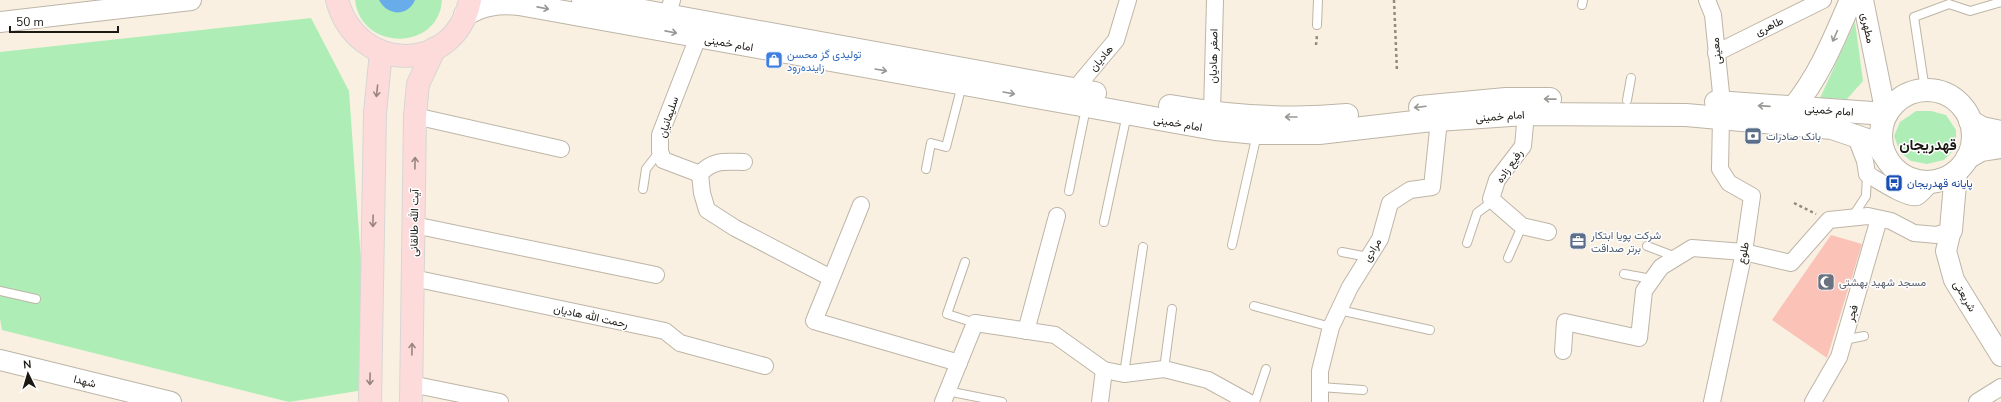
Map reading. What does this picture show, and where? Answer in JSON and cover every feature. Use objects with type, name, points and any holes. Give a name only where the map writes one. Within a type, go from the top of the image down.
[{"type":"main road","points":[[337,0],[342,17],[352,32],[365,44],[381,52],[399,56],[418,55],[435,48],[449,38],[461,25],[468,8]]},
{"type":"main road","name":"امام خمینی","points":[[583,0],[670,7],[1077,100],[1127,114],[1215,130],[1257,133],[1319,133],[1440,120],[1526,114],[1632,114],[1793,108],[1891,108]]},
{"type":"main road","points":[[1793,108],[1810,88],[1823,63],[1851,0]]},
{"type":"main road","name":"امام خمینی","points":[[468,8],[475,9],[503,2],[518,4],[962,84],[1077,100],[1269,118],[1325,117],[1506,99],[1627,100],[1722,110],[1832,128],[1870,141],[1880,149],[1889,162]]},
{"type":"main road","name":"آیت الله طالقانی","points":[[411,393],[415,116],[418,84],[435,48]]},
{"type":"main road","points":[[370,402],[374,113],[381,52]]},
{"type":"main road","points":[[1951,230],[1962,165],[1973,140],[1970,121],[1957,101],[1948,95],[1936,91],[1925,90],[1914,92],[1891,108],[1881,134],[1883,148],[1889,162],[1908,178],[1920,181],[1933,181],[1945,178],[1962,165],[1981,150],[2001,147]]},
{"type":"main road","points":[[1970,121],[1982,128],[2001,132]]},
{"type":"main road","points":[[1933,181],[1951,230]]},
{"type":"street","points":[[0,22],[122,4],[190,0]]},
{"type":"street","name":"هادیان","points":[[1077,100],[1116,40],[1128,0]]},
{"type":"street","name":"اصغر هادیان","points":[[1212,112],[1215,0]]},
{"type":"street","name":"معینی","points":[[1706,0],[1713,15],[1722,110]]},
{"type":"street","name":"طاهری","points":[[1716,53],[1823,0]]},
{"type":"street","name":"مطهری","points":[[1863,0],[1873,56],[1891,108]]},
{"type":"street","name":"سلیمانیان","points":[[698,37],[660,135],[660,151],[663,160],[700,174]]},
{"type":"street","name":"طلوع","points":[[1712,402],[1744,252],[1752,196],[1729,183],[1720,169],[1722,110]]},
{"type":"street","name":"رفیع زاده","points":[[1493,201],[1491,199],[1497,180],[1523,146],[1526,114]]},
{"type":"street","points":[[415,116],[561,150]]},
{"type":"street","name":"مرادی","points":[[1320,395],[1320,371],[1331,327],[1350,287],[1380,239],[1390,203],[1410,190],[1432,187],[1440,120]]},
{"type":"street","points":[[1854,135],[1865,160],[1867,174],[1889,187],[1913,197],[1918,197],[1933,181]]},
{"type":"street","points":[[744,162],[719,162],[707,166],[700,174],[702,193],[707,210],[735,228],[831,278]]},
{"type":"street","points":[[1493,201],[1522,226],[1548,232]]},
{"type":"street","points":[[861,205],[814,321],[959,363]]},
{"type":"street","points":[[1026,330],[1057,216]]},
{"type":"street","points":[[1563,351],[1565,322],[1639,338],[1644,291],[1661,266],[1692,248],[1744,252],[1791,263],[1829,220],[1853,216],[1868,216],[1891,221],[1914,233],[1937,235],[1951,230]]},
{"type":"street","name":"فجر","points":[[1813,402],[1838,358],[1879,219]]},
{"type":"street","points":[[414,225],[656,275]]},
{"type":"street","name":"شریعتی","points":[[1951,230],[1946,250],[1954,280],[2001,356]]},
{"type":"street","name":"رحمت الله هادیان","points":[[413,278],[665,331],[680,343],[765,366]]},
{"type":"street","points":[[945,397],[975,322],[1055,335],[1104,370],[1124,374],[1164,369],[1208,380],[1230,398],[1248,402]]},
{"type":"street","name":"شهدا","points":[[0,360],[171,402]]},
{"type":"street","points":[[1100,402],[1104,370]]},
{"type":"street","points":[[1977,402],[2001,387]]},
{"type":"street","points":[[411,393],[500,402]]},
{"type":"lane","points":[[1317,25],[1318,0]]},
{"type":"lane","points":[[1925,90],[1914,17],[1949,4],[1970,11],[2001,2]]},
{"type":"lane","points":[[1627,100],[1631,78]]},
{"type":"lane","points":[[926,169],[931,142],[946,147],[962,84]]},
{"type":"lane","points":[[1069,191],[1077,100]]},
{"type":"lane","points":[[1104,222],[1127,114]]},
{"type":"lane","points":[[1232,245],[1257,133]]},
{"type":"lane","points":[[643,189],[646,169],[660,151]]},
{"type":"lane","points":[[1853,216],[1866,196],[1867,174]]},
{"type":"lane","points":[[1467,244],[1477,213],[1493,201]]},
{"type":"lane","points":[[1508,258],[1522,226]]},
{"type":"lane","points":[[1647,246],[1676,257]]},
{"type":"lane","points":[[1124,374],[1143,247]]},
{"type":"lane","points":[[1342,252],[1368,257]]},
{"type":"lane","points":[[965,262],[947,314],[975,322]]},
{"type":"lane","points":[[1624,274],[1652,279]]},
{"type":"lane","points":[[0,291],[36,299]]},
{"type":"lane","points":[[1254,306],[1331,327]]},
{"type":"lane","points":[[1164,369],[1172,309]]},
{"type":"lane","points":[[1339,310],[1430,330]]},
{"type":"lane","points":[[1844,340],[1864,336]]},
{"type":"lane","points":[[1255,402],[1266,369]]},
{"type":"lane","points":[[1320,395],[1363,390]]},
{"type":"lane","points":[[945,397],[1002,402]]},
{"type":"path","points":[[1394,0],[1397,72]]},
{"type":"path","points":[[1794,203],[1829,220]]},
{"type":"green space","points":[[355,0],[442,0],[438,17],[428,29],[415,36],[400,39],[384,36],[371,29],[360,17]]},
{"type":"green space","points":[[311,18],[349,91],[370,389],[289,402],[2,330],[0,319],[0,52]]},
{"type":"green space","points":[[1855,22],[1863,81],[1847,99],[1820,98]]},
{"type":"green space","points":[[1916,111],[1931,111],[1946,115],[1956,130],[1956,148],[1944,160],[1927,164],[1911,161],[1900,152],[1894,136],[1900,122]]},
{"type":"water","points":[[379,0],[415,0],[412,6],[403,12],[392,12]]},
{"type":"building","name":"مسجد شهید بهشتی","points":[[1831,235],[1862,244],[1827,358],[1772,320]]},
{"type":"place","name":"تولیدی گز محسن زاینده‌رود","points":[[774,60]]},
{"type":"place","name":"بانک صادرات","points":[[1753,136]]},
{"type":"place","name":"پایانه قهدریجان","points":[[1894,183]]},
{"type":"place","name":"شرکت پویا ابتکار برتر صداقت","points":[[1578,241]]},
{"type":"place","name":"مسجد شهید بهشتی","points":[[1826,282]]},
{"type":"district","name":"قهدریجان","points":[[1928,145]]}]
